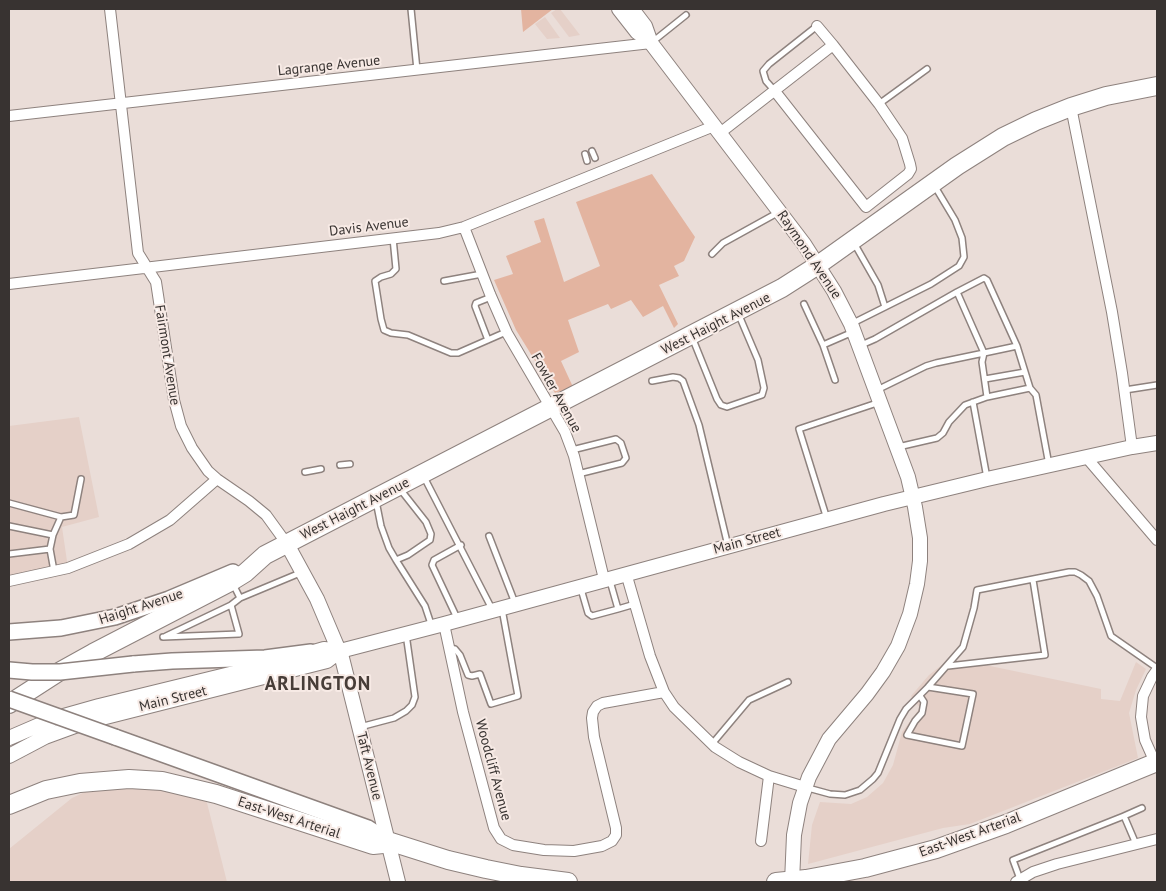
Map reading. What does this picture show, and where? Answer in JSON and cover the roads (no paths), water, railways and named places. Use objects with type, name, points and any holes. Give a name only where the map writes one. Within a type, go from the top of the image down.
[{"type":"highway","name":"West Haight Avenue","points":[[230,577],[245,572],[265,555],[782,288],[818,265],[972,156],[1003,137],[1071,107],[1106,96],[1157,86]]},
{"type":"highway","points":[[9,704],[56,673],[230,577]]},
{"type":"highway","name":"East-West Arterial","points":[[787,882],[865,868],[936,849],[1006,824],[1156,765]]},
{"type":"highway","name":"East-West Arterial","points":[[9,805],[38,793],[62,786],[104,780],[145,779],[181,784],[216,794],[373,845],[383,844],[388,841],[448,860],[486,869],[530,878],[568,882]]},
{"type":"main road","name":"Haight Avenue","points":[[9,632],[61,628],[115,617],[230,577]]},
{"type":"main road","points":[[9,670],[60,672],[172,661],[265,658],[311,652]]},
{"type":"main road","points":[[9,699],[368,828],[388,841]]},
{"type":"street","name":"Fairmont Avenue","points":[[110,9],[138,253],[156,282],[174,400],[181,426],[198,458],[216,480],[249,501],[266,515],[287,544],[322,608],[340,651]]},
{"type":"street","name":"Raymond Avenue","points":[[619,9],[637,32],[651,43],[717,129],[780,212],[834,291],[859,346],[897,447],[913,496],[918,523],[920,562],[915,598],[891,660],[876,683],[837,728],[821,752],[805,787],[800,803],[787,882]]},
{"type":"street","name":"Raymond Avenue","points":[[632,9],[645,26],[651,43]]},
{"type":"street","points":[[774,90],[866,207],[908,174],[911,169],[902,138],[879,104],[817,26]]},
{"type":"street","name":"Lagrange Avenue","points":[[9,116],[651,43]]},
{"type":"street","name":"Davis Avenue","points":[[9,284],[439,233],[464,227],[717,129],[774,90],[833,44]]},
{"type":"street","points":[[1071,107],[1112,312],[1132,447]]},
{"type":"street","name":"Fowler Avenue","points":[[464,227],[491,297],[507,332],[565,432],[572,450],[607,579]]},
{"type":"street","name":"Main Street","points":[[9,756],[45,737],[94,720],[327,661],[340,651],[498,610],[626,573],[913,496],[1157,443]]},
{"type":"street","points":[[1086,457],[1157,540]]},
{"type":"street","points":[[9,581],[54,572],[99,557],[143,537],[182,511],[216,480]]},
{"type":"street","points":[[626,573],[650,656],[664,692],[674,707],[712,744],[739,762],[770,776],[805,787]]},
{"type":"street","name":"Woodcliff Avenue","points":[[438,626],[449,648],[463,712],[494,828],[501,839],[518,846],[544,850],[574,851],[602,846],[612,841],[616,835],[616,828],[594,737],[593,712],[597,706],[603,703],[664,692]]},
{"type":"street","name":"Main Street","points":[[9,738],[40,724],[75,712],[279,662],[311,652],[330,649],[340,651]]},
{"type":"street","name":"Taft Avenue","points":[[340,651],[398,882]]},
{"type":"street","points":[[1156,765],[1145,740],[1141,717],[1143,696],[1157,669]]},
{"type":"street","points":[[761,841],[770,776]]},
{"type":"street","points":[[1018,881],[1033,872],[1057,864],[1157,839]]},
{"type":"lane","points":[[411,9],[417,70]]},
{"type":"lane","points":[[651,43],[686,15]]},
{"type":"lane","points":[[774,90],[766,81],[763,71],[769,64],[817,26]]},
{"type":"lane","points":[[879,104],[927,69]]},
{"type":"lane","points":[[592,151],[595,158]]},
{"type":"lane","points":[[585,154],[587,162]]},
{"type":"lane","points":[[823,345],[885,307],[931,284],[959,266],[964,257],[962,238],[955,220],[933,183]]},
{"type":"lane","points":[[712,254],[723,244],[780,212]]},
{"type":"lane","points":[[393,238],[396,269],[391,274],[375,281],[384,330],[408,335],[451,353],[458,353],[507,332]]},
{"type":"lane","points":[[853,240],[878,285],[885,307]]},
{"type":"lane","points":[[444,281],[482,274]]},
{"type":"lane","points":[[859,346],[875,339],[982,278],[986,279],[1017,346],[1030,388],[1036,395],[1049,465]]},
{"type":"lane","points":[[957,292],[984,353],[982,360],[987,397]]},
{"type":"lane","points":[[488,340],[475,306],[476,302],[491,297]]},
{"type":"lane","points":[[804,304],[823,345],[835,380]]},
{"type":"lane","points":[[692,336],[721,405],[727,408],[762,395],[764,388],[758,360],[738,312]]},
{"type":"lane","points":[[827,519],[799,429],[878,396],[926,366],[1017,346]]},
{"type":"lane","points":[[985,379],[1025,372]]},
{"type":"lane","points":[[652,381],[673,377],[683,381],[701,433],[728,546]]},
{"type":"lane","points":[[1124,390],[1157,385]]},
{"type":"lane","points":[[897,447],[937,438],[965,405],[987,397],[1030,388]]},
{"type":"lane","points":[[973,402],[987,479]]},
{"type":"lane","points":[[572,450],[616,439],[621,443],[626,458],[622,463],[578,474]]},
{"type":"lane","points":[[340,465],[350,464]]},
{"type":"lane","points":[[305,472],[321,469]]},
{"type":"lane","points":[[422,474],[498,610],[518,696],[491,704],[480,674],[468,675],[460,655],[455,649],[449,648]]},
{"type":"lane","points":[[9,503],[61,517],[74,515],[81,480]]},
{"type":"lane","points":[[396,560],[424,546],[430,540],[431,534],[426,522],[398,487]]},
{"type":"lane","points":[[376,498],[381,526],[389,548],[438,626]]},
{"type":"lane","points":[[54,572],[50,549],[53,535],[61,517]]},
{"type":"lane","points":[[9,526],[53,535]]},
{"type":"lane","points":[[489,536],[516,605]]},
{"type":"lane","points":[[458,620],[432,564],[434,560],[460,545]]},
{"type":"lane","points":[[9,554],[50,549]]},
{"type":"lane","points":[[231,605],[239,634],[163,638],[231,605],[240,598],[303,572]]},
{"type":"lane","points":[[805,787],[830,794],[845,795],[860,790],[878,773],[906,709],[948,666],[963,647],[977,590],[1075,572],[1086,578],[1097,596],[1111,636],[1157,669]]},
{"type":"lane","points":[[230,577],[240,598]]},
{"type":"lane","points":[[607,579],[618,609]]},
{"type":"lane","points":[[948,666],[1045,655],[1032,580]]},
{"type":"lane","points":[[581,586],[588,613],[592,616],[635,604]]},
{"type":"lane","points":[[360,727],[394,718],[412,705],[415,697],[406,634]]},
{"type":"lane","points":[[712,744],[748,700],[788,682]]},
{"type":"lane","points":[[920,696],[924,702],[922,713],[907,735],[962,746],[972,694],[928,687]]},
{"type":"lane","points":[[1018,881],[1013,860],[1142,808]]},
{"type":"lane","points":[[1124,816],[1136,845]]},
{"type":"district","name":"ARLINGTON","points":[[318,685]]}]
